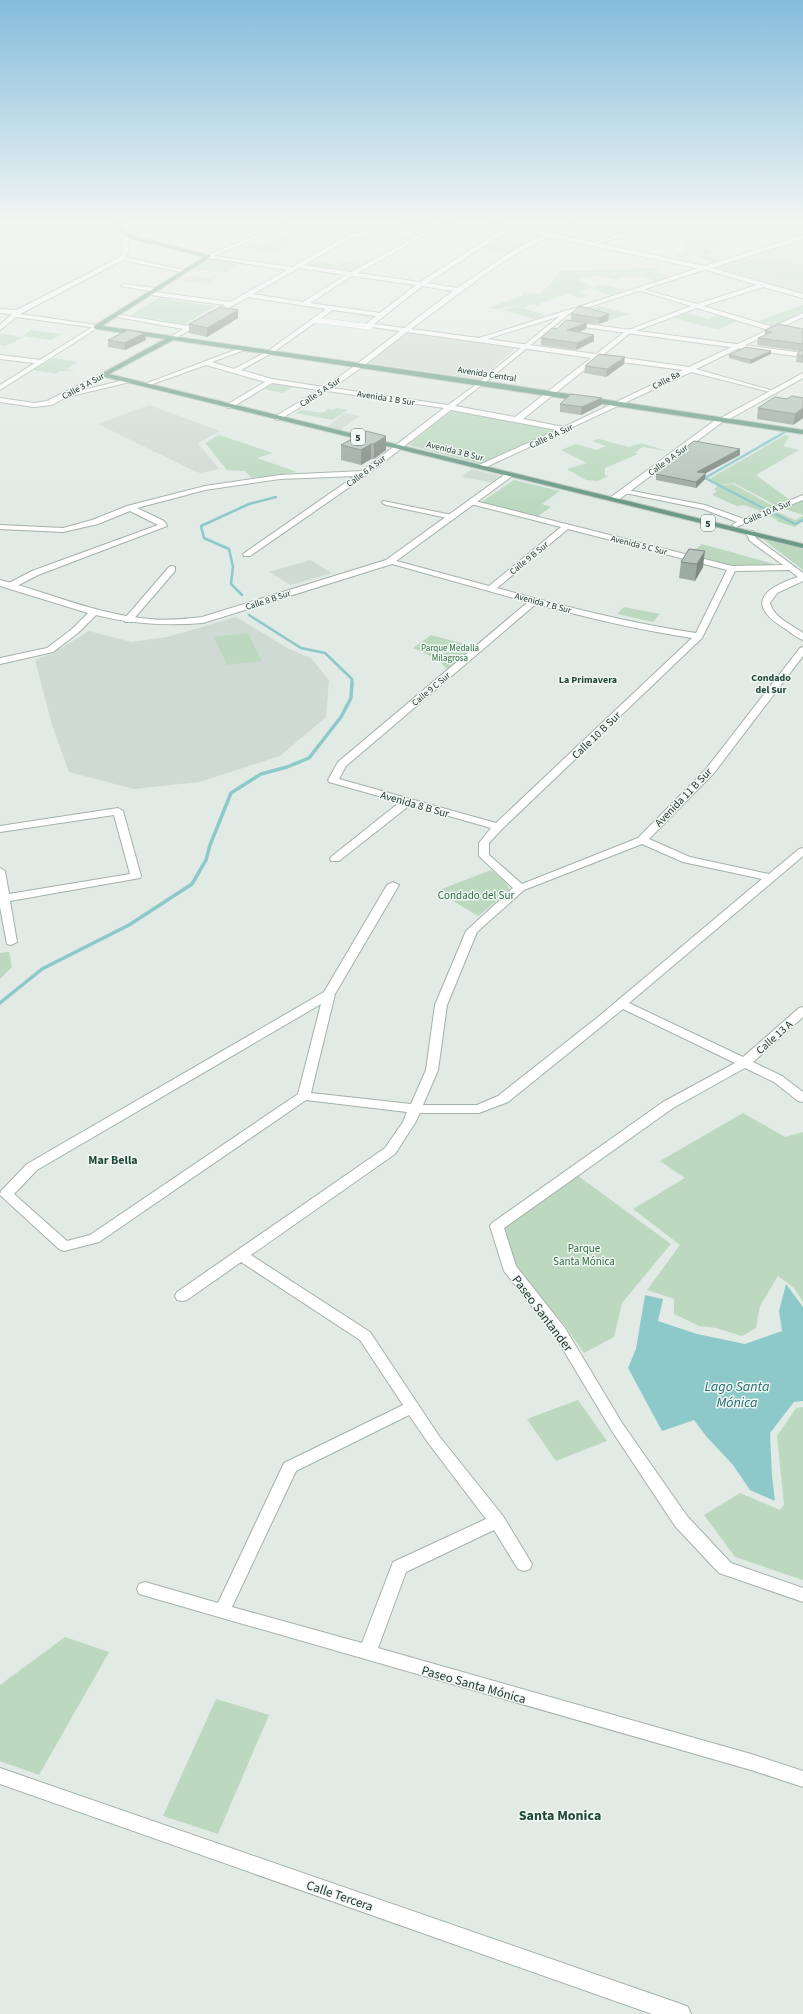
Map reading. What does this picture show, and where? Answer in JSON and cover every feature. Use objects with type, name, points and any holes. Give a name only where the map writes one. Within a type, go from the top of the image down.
[{"type":"main road","points":[[96,328],[115,316]]},
{"type":"main road","name":"Avenida Central","points":[[96,328],[481,382],[803,432]]},
{"type":"main road","name":"Calle 3 A Sur","points":[[103,375],[173,338]]},
{"type":"main road","name":"Avenida 3 B Sur","points":[[103,375],[803,546]]},
{"type":"street","points":[[0,328],[14,316]]},
{"type":"street","points":[[27,316],[96,328]]},
{"type":"street","points":[[115,316],[189,328]]},
{"type":"street","points":[[173,338],[210,316]]},
{"type":"street","points":[[235,371],[270,352],[320,316]]},
{"type":"street","points":[[370,327],[368,325],[380,316]]},
{"type":"street","name":"Calle 5 A Sur","points":[[280,418],[361,365],[424,316]]},
{"type":"street","points":[[479,340],[555,316]]},
{"type":"street","name":"Calle 6 A Sur","points":[[247,554],[364,473],[563,316]]},
{"type":"street","points":[[518,419],[628,332],[670,316]]},
{"type":"street","points":[[730,316],[773,329]]},
{"type":"street","name":"Calle 8a","points":[[619,404],[735,346],[801,316]]},
{"type":"street","points":[[793,319],[803,322]]},
{"type":"street","points":[[315,320],[526,346],[688,369],[772,392]]},
{"type":"street","points":[[555,322],[803,355]]},
{"type":"street","points":[[0,388],[96,328]]},
{"type":"street","points":[[144,385],[245,348]]},
{"type":"street","points":[[0,357],[41,362]]},
{"type":"street","name":"Avenida 1 B Sur","points":[[207,363],[271,381],[449,407],[566,429]]},
{"type":"street","name":"Calle 3 A Sur","points":[[0,400],[34,405],[49,403],[103,375]]},
{"type":"street","name":"Calle 9 A Sur","points":[[614,499],[721,420],[803,376]]},
{"type":"street","points":[[62,396],[128,381]]},
{"type":"street","points":[[231,406],[271,381]]},
{"type":"street","name":"Calle 8 A Sur","points":[[482,467],[619,404]]},
{"type":"street","points":[[0,527],[63,530],[95,522],[130,508],[205,488],[248,483],[262,479],[364,473]]},
{"type":"street","name":"Calle 8 B Sur","points":[[0,583],[94,612],[128,620],[157,624],[183,624],[203,620],[389,562],[511,474]]},
{"type":"street","points":[[625,491],[706,508],[743,521]]},
{"type":"street","name":"Calle 10 A Sur","points":[[732,528],[743,521],[803,497]]},
{"type":"street","name":"Avenida 5 C Sur","points":[[474,502],[732,569],[791,567]]},
{"type":"street","points":[[386,503],[452,517]]},
{"type":"street","points":[[10,586],[35,573],[163,526],[161,523],[130,508]]},
{"type":"street","name":"Calle 9 B Sur","points":[[491,589],[567,526]]},
{"type":"street","points":[[750,533],[753,539],[791,567],[803,578],[774,590],[767,600],[766,605],[773,617],[803,637]]},
{"type":"street","name":"Avenida 7 B Sur","points":[[389,562],[534,602],[611,621],[699,636]]},
{"type":"street","points":[[128,620],[172,569]]},
{"type":"street","name":"Calle 10 B Sur","points":[[520,888],[484,856],[484,844],[498,827],[699,636],[732,569]]},
{"type":"street","name":"Calle 9 C Sur","points":[[333,780],[342,764],[534,602]]},
{"type":"street","points":[[0,661],[50,650],[75,631],[94,612]]},
{"type":"street","name":"Avenida 11 B Sur","points":[[520,888],[642,840],[710,771],[803,650]]},
{"type":"street","name":"Avenida 8 B Sur","points":[[333,780],[498,827]]},
{"type":"street","points":[[335,859],[408,802]]},
{"type":"street","points":[[0,828],[118,811],[136,876],[3,898]]},
{"type":"street","points":[[642,840],[687,860],[771,878]]},
{"type":"street","points":[[329,994],[32,1167],[6,1194],[64,1246],[94,1239],[304,1096],[416,1109],[479,1109],[503,1099],[622,1004],[803,851]]},
{"type":"street","points":[[0,871],[11,942]]},
{"type":"street","points":[[304,1096],[329,994],[393,886]]},
{"type":"street","points":[[182,1296],[390,1151],[409,1124],[432,1070],[442,1005],[472,931],[520,888]]},
{"type":"street","points":[[622,1004],[778,1079],[803,1098]]},
{"type":"street","name":"Calle 13 A","points":[[744,1063],[803,1011]]},
{"type":"street","name":"Paseo Santander","points":[[744,1063],[668,1105],[496,1226],[509,1267],[560,1332],[617,1428],[681,1521],[725,1568],[803,1595]]},
{"type":"street","points":[[240,1255],[365,1336],[434,1440],[497,1521],[524,1564]]},
{"type":"street","points":[[222,1611],[290,1467],[412,1407]]},
{"type":"street","points":[[367,1653],[399,1567],[497,1521]]},
{"type":"street","name":"Paseo Santa Mónica","points":[[146,1589],[750,1762],[803,1779]]},
{"type":"street","name":"Calle Tercera","points":[[0,1776],[681,2014]]},
{"type":"shaded area","points":[[405,333],[517,347],[480,379],[370,363]]},
{"type":"shaded area","points":[[149,405],[220,431],[198,443],[219,469],[200,473],[194,471],[98,424]]},
{"type":"shaded area","points":[[344,413],[360,416],[340,430],[327,427]]},
{"type":"shaded area","points":[[472,469],[504,477],[495,483],[461,477]]},
{"type":"shaded area","points":[[310,560],[332,573],[291,585],[269,572]]},
{"type":"shaded area","points":[[236,617],[289,649],[311,658],[329,680],[326,717],[280,756],[199,782],[134,789],[69,772],[52,725],[35,660],[51,654],[89,631],[132,642],[167,637]]},
{"type":"green space","points":[[137,316],[198,316],[185,324]]},
{"type":"green space","points":[[524,316],[543,316],[534,319]]},
{"type":"green space","points":[[593,316],[622,316],[609,320]]},
{"type":"green space","points":[[679,316],[697,316],[708,319],[715,316],[720,316],[737,321],[718,330],[674,318]]},
{"type":"green space","points":[[772,316],[795,316],[774,326],[758,321]]},
{"type":"green space","points":[[31,330],[62,334],[51,340],[23,336]]},
{"type":"green space","points":[[0,334],[24,337],[5,346],[0,345]]},
{"type":"green space","points":[[54,358],[78,362],[66,369],[76,371],[60,371],[57,374],[33,370]]},
{"type":"green space","points":[[274,383],[294,386],[283,393],[263,389]]},
{"type":"green space","points":[[337,408],[347,410],[333,420],[296,413],[301,410],[323,413],[328,409],[334,410]]},
{"type":"green space","points":[[453,410],[557,430],[481,464],[408,445]]},
{"type":"green space","points":[[219,435],[273,453],[257,458],[297,472],[252,478],[245,471],[227,470],[205,443]]},
{"type":"green space","points":[[785,435],[790,436],[783,446],[799,450],[756,475],[790,500],[775,505],[734,483],[718,485],[709,479]]},
{"type":"green space","points":[[599,439],[629,447],[641,443],[667,451],[642,447],[635,453],[638,454],[605,468],[605,475],[608,476],[598,481],[586,480],[567,469],[587,463],[561,450],[576,444],[597,450],[606,446],[592,441]]},
{"type":"green space","points":[[514,480],[560,491],[542,504],[551,507],[537,517],[480,503]]},
{"type":"green space","points":[[733,484],[773,506],[760,511],[744,505],[737,506],[712,495],[717,491],[714,490],[717,486]]},
{"type":"green space","points":[[803,500],[803,515],[782,508]]},
{"type":"green space","points":[[777,512],[795,520],[803,516],[803,521],[795,527],[776,521],[778,520],[769,516]]},
{"type":"green space","points":[[763,539],[803,549],[803,570]]},
{"type":"green space","points":[[702,544],[777,565],[728,565],[688,555]]},
{"type":"green space","points":[[624,607],[660,614],[653,622],[617,614]]},
{"type":"green space","points":[[248,633],[262,661],[227,665],[214,637]]},
{"type":"green space","name":"Parque Medalla Milagrosa","points":[[431,635],[476,647],[449,672],[439,660],[413,648]]},
{"type":"green space","name":"Condado del Sur","points":[[491,870],[505,881],[510,890],[478,916],[437,891]]},
{"type":"green space","points":[[9,952],[12,967],[0,979],[0,953]]},
{"type":"green space","points":[[743,1113],[785,1137],[803,1132],[803,1302],[794,1288],[778,1276],[760,1306],[756,1328],[742,1336],[716,1328],[699,1326],[674,1314],[674,1299],[647,1290],[680,1245],[633,1209],[685,1178],[660,1161]]},
{"type":"green space","name":"Parque Santa Mónica","points":[[577,1175],[671,1244],[622,1303],[614,1337],[584,1353],[566,1327],[516,1268],[505,1227]]},
{"type":"green space","points":[[578,1400],[607,1441],[556,1461],[527,1419]]},
{"type":"green space","points":[[803,1407],[803,1580],[735,1557],[704,1515],[740,1493],[780,1510],[784,1505],[777,1436],[796,1408]]},
{"type":"green space","points":[[65,1637],[109,1652],[39,1775],[0,1761],[0,1685]]},
{"type":"green space","points":[[216,1699],[269,1715],[218,1834],[163,1816]]},
{"type":"water","name":"Lago Santa Mónica","points":[[786,1284],[803,1307],[803,1401],[794,1402],[770,1433],[775,1501],[750,1490],[733,1465],[706,1436],[694,1420],[662,1431],[628,1368],[636,1349],[645,1295],[663,1299],[658,1321],[697,1334],[745,1344],[782,1331],[779,1311]]},
{"type":"building","points":[[204,316],[228,316],[207,328],[189,324]]},
{"type":"building","points":[[585,316],[604,316],[599,318]]},
{"type":"building","points":[[566,320],[587,323],[567,330],[594,335],[577,343],[541,338],[552,328],[557,329]]},
{"type":"building","points":[[778,324],[803,329],[803,344],[758,338],[772,332],[765,330]]},
{"type":"building","points":[[128,330],[145,333],[124,343],[108,340]]},
{"type":"building","points":[[746,347],[771,351],[751,360],[729,355]]},
{"type":"building","points":[[800,350],[803,351],[803,356],[797,355]]},
{"type":"building","points":[[599,354],[625,357],[607,369],[585,366]]},
{"type":"building","points":[[571,394],[602,398],[582,407],[560,404]]},
{"type":"building","points":[[792,396],[803,398],[803,408],[795,414],[758,408],[775,397],[787,399]]},
{"type":"building","points":[[366,431],[386,436],[361,450],[341,445]]},
{"type":"building","points":[[694,441],[740,449],[697,472],[706,473],[696,482],[656,474],[679,454],[677,454]]},
{"type":"building","points":[[689,549],[705,551],[697,564],[681,562]]},
{"type":"waterway","points":[[763,508],[705,478],[785,432]]},
{"type":"waterway","points":[[242,595],[231,584],[233,567],[229,549],[204,538],[201,526],[249,504],[276,497]]},
{"type":"waterway","points":[[773,513],[795,524],[803,520]]},
{"type":"waterway","points":[[249,615],[301,648],[325,653],[352,679],[352,682]]},
{"type":"waterway","points":[[0,1003],[42,969],[129,925],[192,884],[206,860],[210,845],[231,793],[261,774],[287,767],[309,758],[341,717],[351,698],[352,682]]},
{"type":"district","name":"La Primavera","points":[[588,679]]},
{"type":"district","name":"Condado del Sur","points":[[771,682]]},
{"type":"district","name":"Mar Bella","points":[[113,1160]]},
{"type":"district","name":"Santa Monica","points":[[560,1815]]}]
